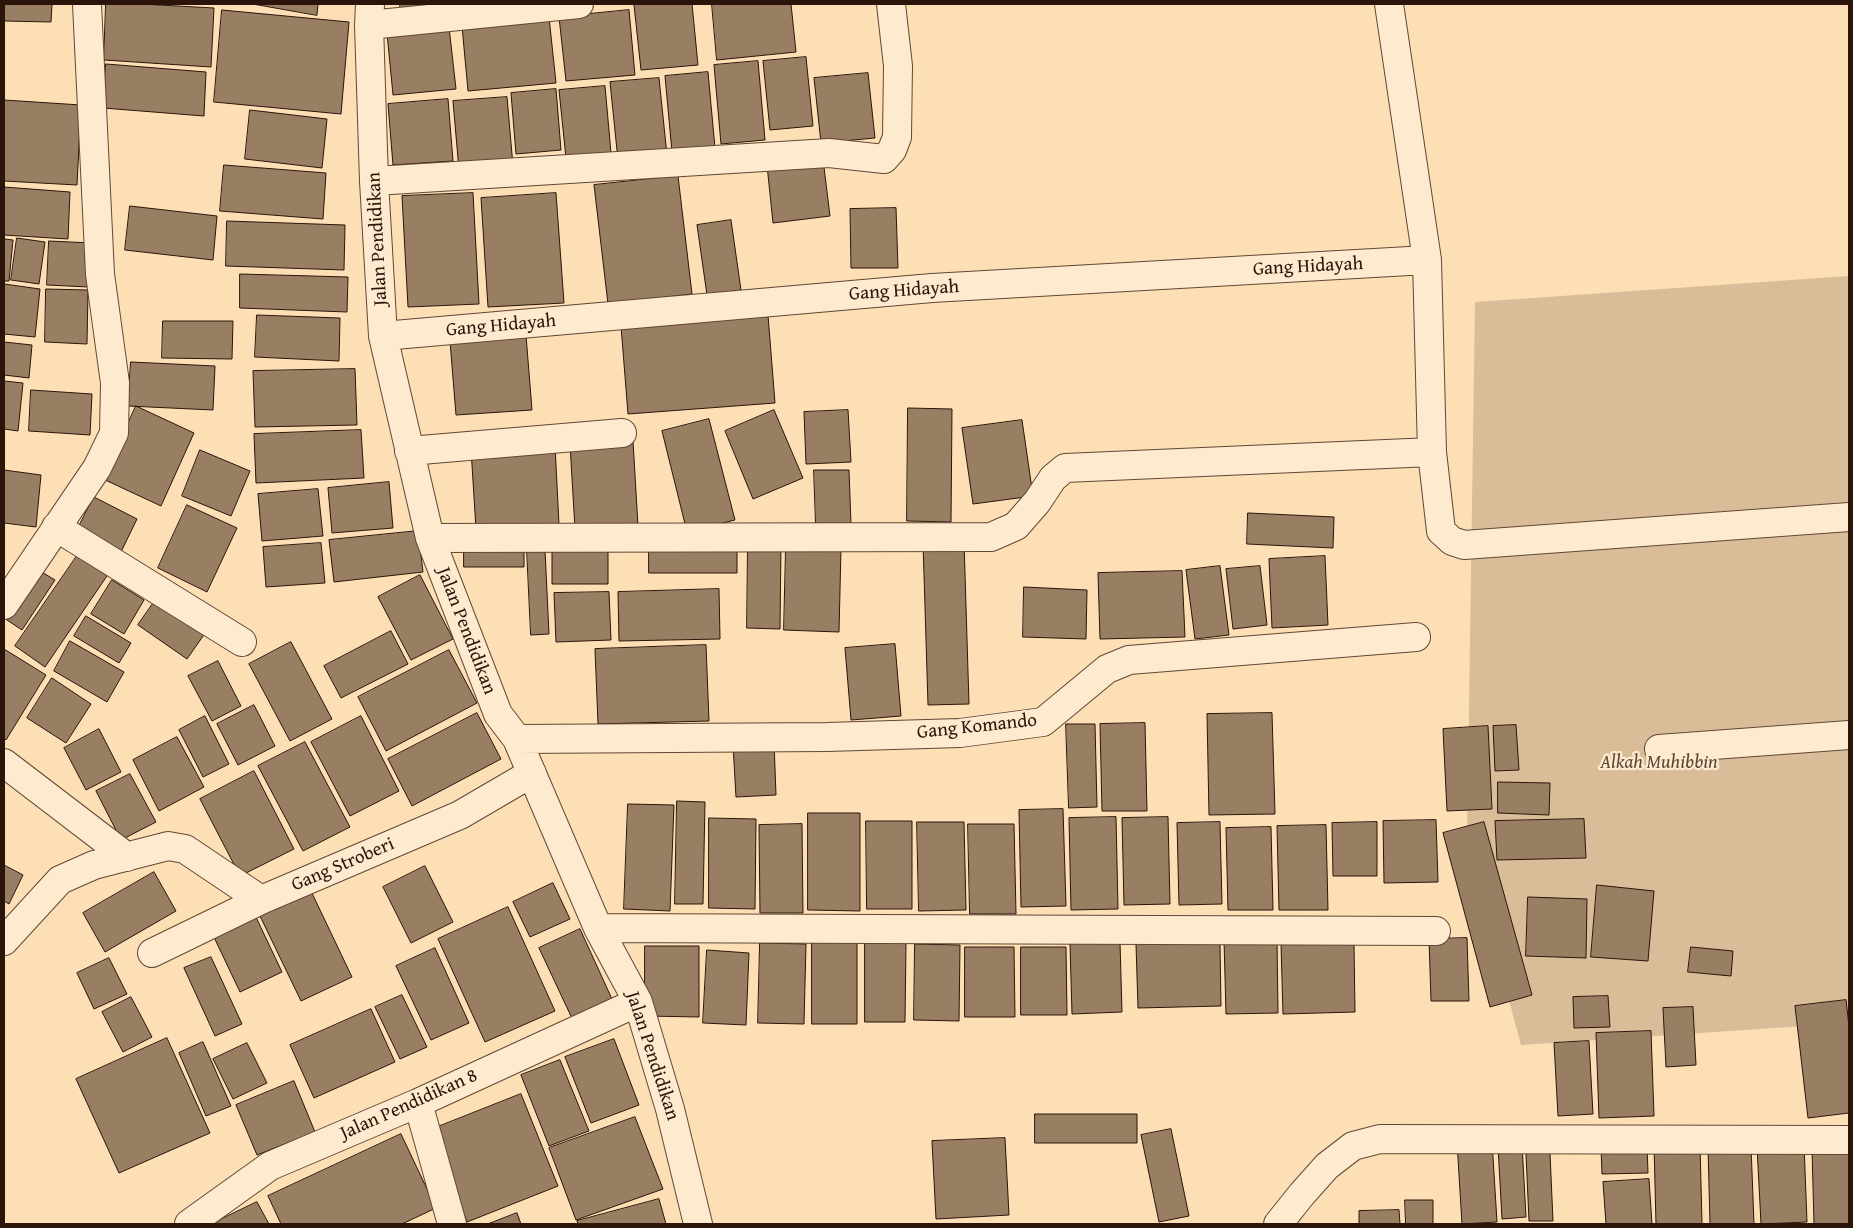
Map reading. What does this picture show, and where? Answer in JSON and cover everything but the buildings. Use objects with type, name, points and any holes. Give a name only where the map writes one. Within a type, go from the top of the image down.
[{"type":"street","points":[[4,605],[97,468],[114,433],[115,383],[100,274],[88,4]]},
{"type":"street","points":[[369,14],[579,4]]},
{"type":"street","points":[[374,181],[829,154],[884,159],[892,150],[897,137],[898,66],[891,4]]},
{"type":"street","points":[[1389,4],[1426,260],[1432,452],[1441,531],[1452,542],[1464,545],[1849,517]]},
{"type":"street","name":"Jalan Pendidikan","points":[[369,14],[374,181],[383,336],[430,538],[498,714],[517,739],[598,928],[638,1002],[670,1109],[698,1224]]},
{"type":"street","name":"Gang Hidayah","points":[[383,336],[932,288],[1426,260]]},
{"type":"street","points":[[409,451],[622,433]]},
{"type":"street","points":[[430,538],[991,537],[1016,526],[1037,502],[1053,478],[1065,468],[1432,452]]},
{"type":"street","points":[[56,527],[242,642]]},
{"type":"street","name":"Gang Komando","points":[[517,739],[827,738],[960,733],[1043,722],[1107,669],[1130,660],[1416,637]]},
{"type":"street","points":[[1659,749],[1849,735]]},
{"type":"street","points":[[4,763],[127,857]]},
{"type":"street","name":"Gang Stroberi","points":[[152,953],[262,900],[460,815],[532,773]]},
{"type":"street","points":[[4,941],[60,880],[94,865],[168,846],[185,849],[262,900]]},
{"type":"street","points":[[598,928],[1436,931]]},
{"type":"street","name":"Jalan Pendidikan 8","points":[[189,1224],[270,1166],[418,1103],[638,1002]]},
{"type":"street","points":[[418,1103],[452,1224]]},
{"type":"street","points":[[1278,1224],[1327,1166],[1353,1146],[1380,1139],[1849,1140]]},
{"type":"green space","name":"Alkah Muhibbin","points":[[1849,276],[1849,1023],[1521,1045],[1467,843],[1475,302]]}]
